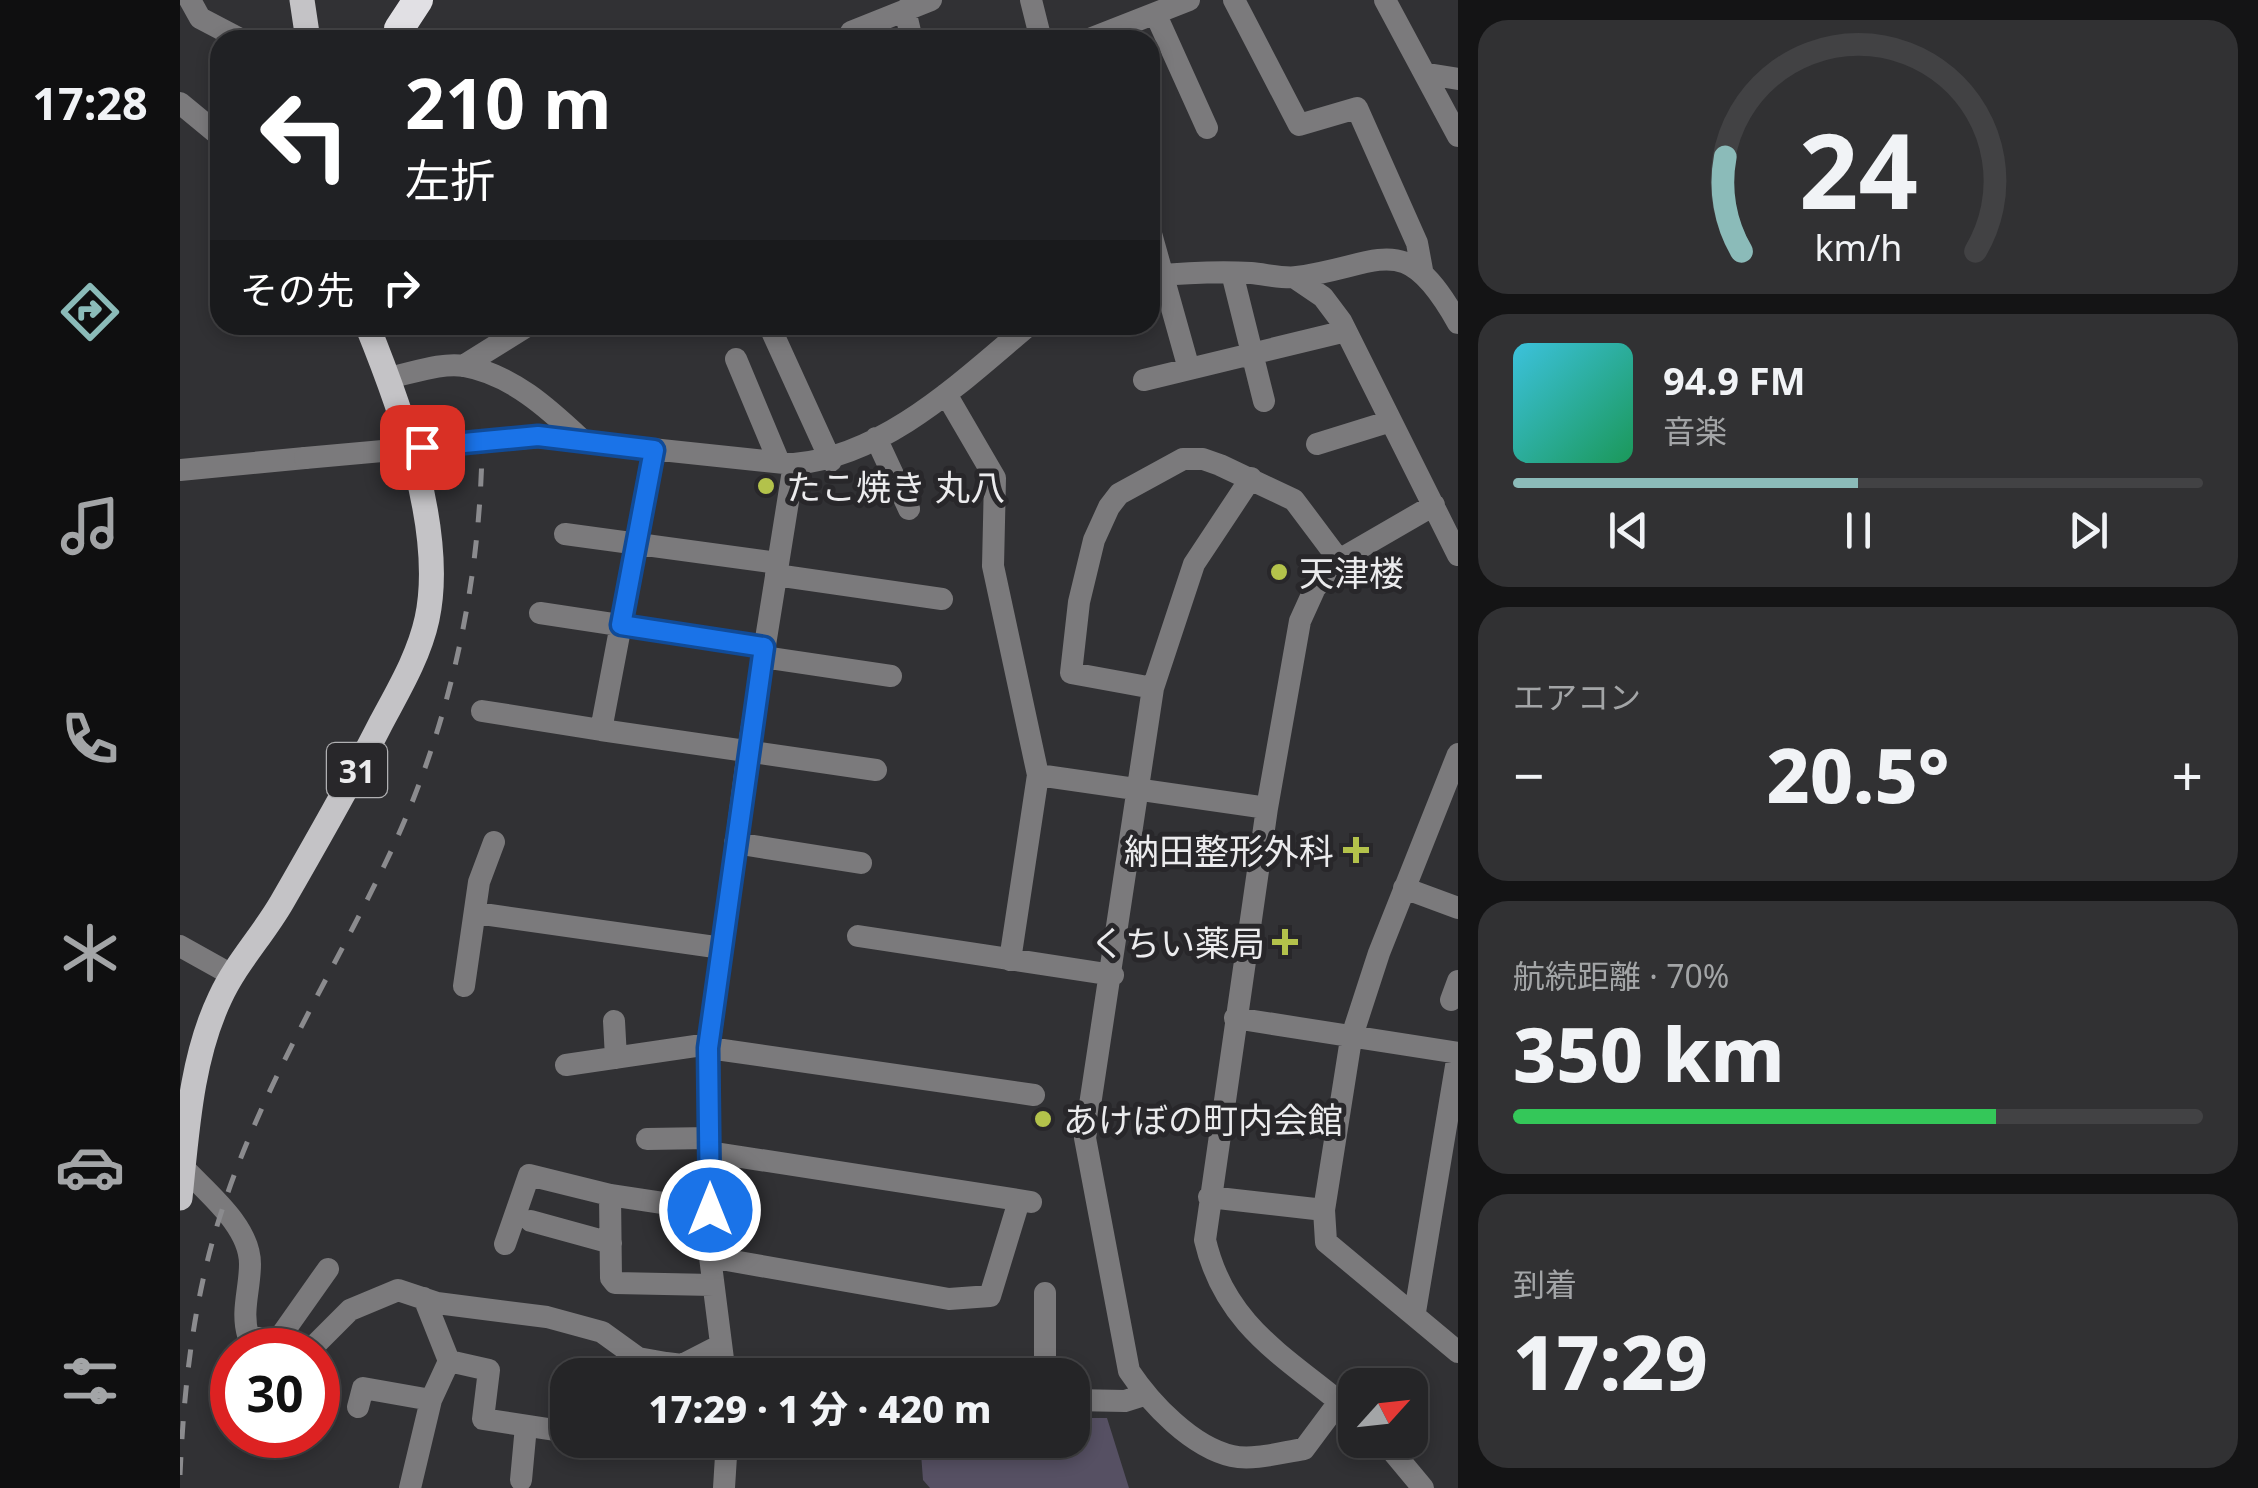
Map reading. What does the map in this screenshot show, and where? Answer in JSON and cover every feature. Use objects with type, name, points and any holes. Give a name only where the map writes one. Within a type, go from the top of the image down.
[{"type":"highway","points":[[399,29],[418,0]]},
{"type":"main road","points":[[302,0],[306,30]]},
{"type":"main road","name":"31","points":[[180,1198],[191,1104],[209,1023],[232,975],[281,903],[352,778],[406,675],[427,618],[429,562],[422,498],[371,335]]},
{"type":"street","points":[[190,0],[200,18],[223,30]]},
{"type":"street","points":[[856,30],[931,0]]},
{"type":"street","points":[[1030,0],[1038,30]]},
{"type":"street","points":[[1115,30],[1190,0]]},
{"type":"street","points":[[1234,0],[1299,125],[1356,108],[1417,243],[1422,270],[1458,323]]},
{"type":"street","points":[[1385,0],[1458,136]]},
{"type":"street","points":[[905,10],[910,30]]},
{"type":"street","points":[[1156,15],[1207,128]]},
{"type":"street","points":[[1428,74],[1458,78]]},
{"type":"street","points":[[180,102],[210,128]]},
{"type":"street","points":[[1160,276],[1232,273],[1296,278],[1374,257],[1422,270]]},
{"type":"street","points":[[1232,273],[1264,401]]},
{"type":"street","points":[[1296,278],[1323,297],[1346,331],[1456,544]]},
{"type":"street","points":[[1160,287],[1189,369]]},
{"type":"street","points":[[1144,380],[1346,331]]},
{"type":"street","points":[[387,378],[463,366],[513,335]]},
{"type":"street","points":[[773,335],[831,461]]},
{"type":"street","points":[[180,470],[538,436],[786,463],[831,461],[946,394],[1016,335]]},
{"type":"street","points":[[721,1358],[710,1256],[709,1046],[748,751],[777,569],[786,463],[736,359]]},
{"type":"street","points":[[463,366],[508,382],[582,440]]},
{"type":"street","points":[[946,394],[995,478],[994,566],[1038,776],[1010,960]]},
{"type":"street","points":[[1317,444],[1391,422]]},
{"type":"street","points":[[876,438],[910,509]]},
{"type":"street","points":[[602,730],[654,450]]},
{"type":"street","points":[[1153,688],[1071,673],[1083,586],[1094,540],[1119,494],[1183,460],[1203,459],[1294,500],[1339,560]]},
{"type":"street","points":[[1250,478],[1194,564],[1153,688],[1113,976],[1085,1138],[1129,1371],[1144,1395],[1206,1446],[1235,1458],[1304,1449],[1338,1417]]},
{"type":"street","points":[[1338,1401],[1256,1336],[1230,1305],[1212,1272],[1205,1240],[1209,1197],[1267,808],[1300,621],[1315,588],[1339,560],[1434,506]]},
{"type":"street","points":[[564,534],[942,599]]},
{"type":"street","points":[[540,613],[891,676]]},
{"type":"street","points":[[482,712],[876,770]]},
{"type":"street","points":[[1458,754],[1452,780],[1404,888],[1351,1039],[1324,1210],[1326,1242],[1415,1312],[1458,1352]]},
{"type":"street","points":[[1038,776],[1267,808]]},
{"type":"street","points":[[464,986],[479,882],[494,842]]},
{"type":"street","points":[[736,843],[861,863]]},
{"type":"street","points":[[1404,888],[1458,908]]},
{"type":"street","points":[[476,912],[722,948]]},
{"type":"street","points":[[858,936],[1113,976]]},
{"type":"street","points":[[180,946],[232,975]]},
{"type":"street","points":[[1235,1018],[1458,1054],[1415,1312]]},
{"type":"street","points":[[614,1020],[616,1058]]},
{"type":"street","points":[[566,1065],[709,1046],[1027,1094],[1016,1117]]},
{"type":"street","points":[[646,1138],[709,1145],[1025,1202],[990,1296],[950,1298],[710,1256]]},
{"type":"street","points":[[184,1167],[246,1241],[250,1261],[246,1328]]},
{"type":"street","points":[[506,1244],[529,1175],[610,1195],[710,1210]]},
{"type":"street","points":[[610,1195],[610,1278],[615,1283],[713,1285]]},
{"type":"street","points":[[1209,1197],[1324,1210]]},
{"type":"street","points":[[532,1220],[611,1243]]},
{"type":"street","points":[[286,1328],[328,1269]]},
{"type":"street","points":[[332,1328],[350,1310],[398,1290],[424,1298],[548,1317],[602,1332],[638,1358],[666,1364],[682,1365],[719,1346]]},
{"type":"street","points":[[1045,1293],[1045,1358]]},
{"type":"street","points":[[410,1488],[431,1400],[449,1360],[424,1298]]},
{"type":"street","points":[[449,1360],[489,1370],[483,1419],[550,1429]]},
{"type":"street","points":[[358,1407],[363,1388],[431,1400]]},
{"type":"street","points":[[1090,1400],[1125,1401],[1144,1395]]},
{"type":"street","points":[[521,1480],[526,1426]]},
{"type":"street","points":[[721,1486],[725,1458]]},
{"type":"street","points":[[1398,1458],[1422,1488]]},
{"type":"shaded area","points":[[1090,1418],[1107,1418],[1129,1488],[930,1488],[923,1480],[921,1458],[1090,1458]]},
{"type":"railway","points":[[409,0],[416,30]]},
{"type":"railway","points":[[180,1475],[192,1340],[223,1207],[257,1119],[406,817],[442,716],[466,611],[480,505],[482,451]]},
{"type":"place","name":"たこ焼き 丸八","points":[[766,486]]},
{"type":"place","name":"天津楼","points":[[1279,572]]},
{"type":"place","name":"納田整形外科","points":[[1356,850]]},
{"type":"place","name":"くちい薬局","points":[[1285,942]]},
{"type":"place","name":"あけぼの町内会館","points":[[1043,1119]]},
{"type":"route","points":[[422,447],[538,436],[654,450],[621,625],[764,647],[708,1048],[710,1210]]}]
